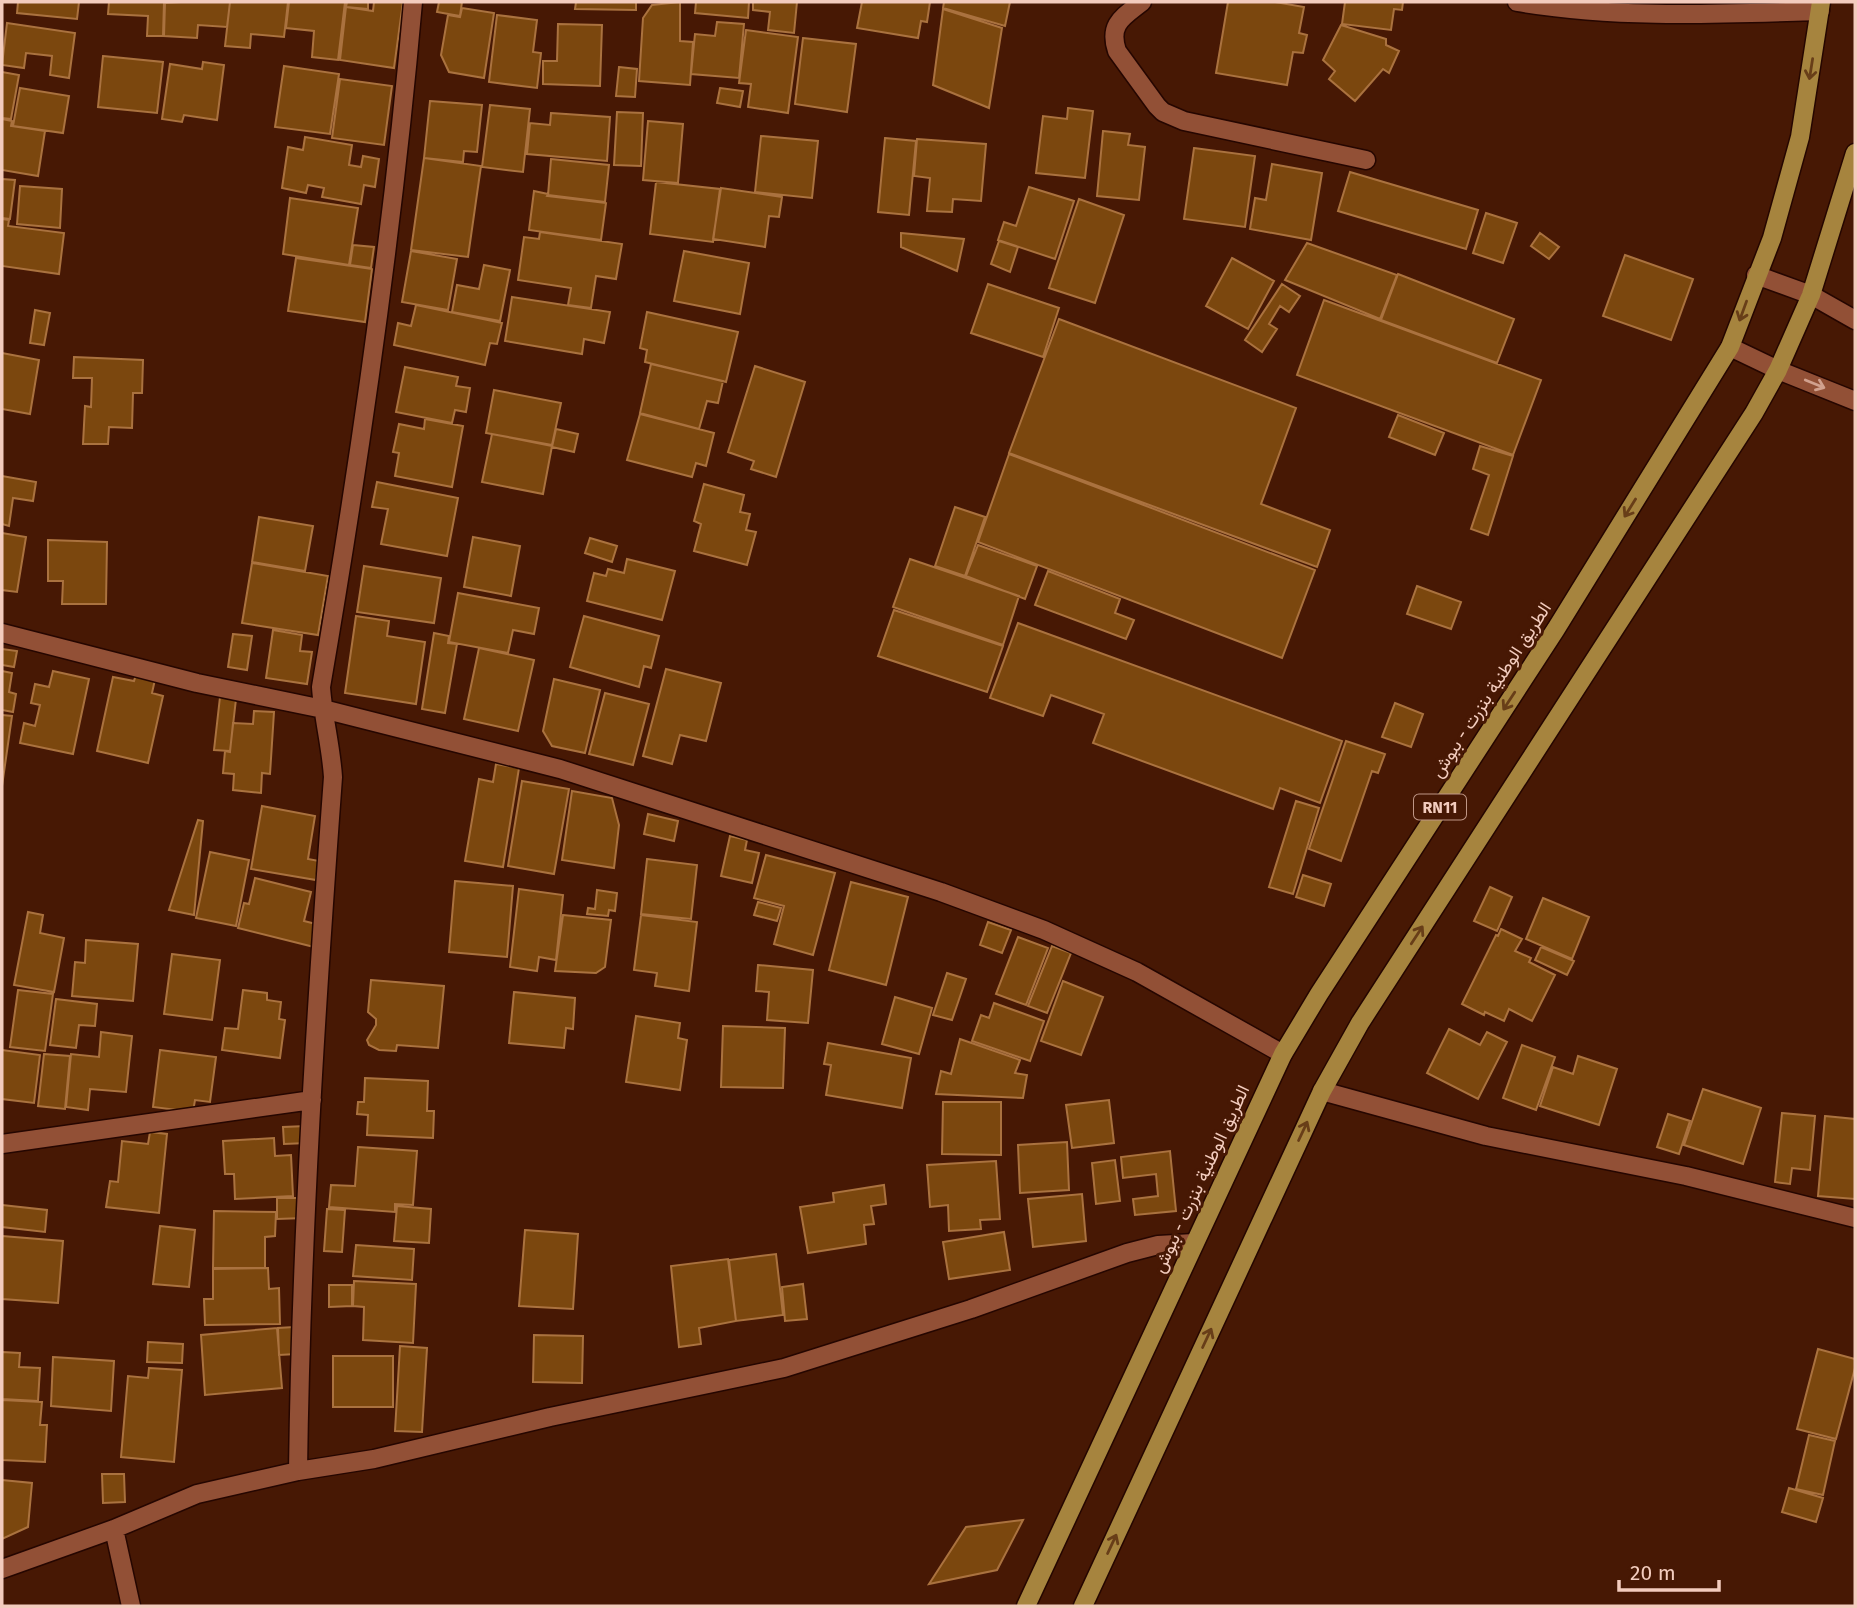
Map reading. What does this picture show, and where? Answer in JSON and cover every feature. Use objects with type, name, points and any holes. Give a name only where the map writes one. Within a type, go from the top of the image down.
[{"type":"main road","name":"الطريق الوطنية بنزرت - ببوش","points":[[1026,1606],[1283,1054],[1556,629],[1730,347],[1755,275],[1772,238],[1800,137],[1821,7]]},
{"type":"main road","name":"RN11","points":[[1083,1606],[1322,1091],[1360,1023],[1754,414],[1778,370],[1811,296],[1855,153]]},
{"type":"street","points":[[298,1471],[300,1335],[319,948],[333,777],[332,753],[321,687],[379,308],[407,76],[413,2]]},
{"type":"street","points":[[1142,2],[1116,23],[1113,40],[1117,51],[1163,112],[1184,121],[1366,160]]},
{"type":"street","points":[[1517,2],[1592,12],[1637,14],[1821,7]]},
{"type":"street","points":[[1755,275],[1811,296],[1855,320]]},
{"type":"street","points":[[1730,347],[1855,401]]},
{"type":"street","points":[[2,633],[197,683],[323,709],[560,769],[942,892],[1044,930],[1137,972],[1283,1054]]},
{"type":"street","points":[[1322,1091],[1486,1136],[1686,1176],[1855,1218]]},
{"type":"street","points":[[2,1144],[312,1100]]},
{"type":"street","points":[[2,1569],[114,1529],[197,1494],[298,1471],[374,1459],[550,1417],[783,1368],[971,1309],[1127,1253],[1158,1245],[1194,1243]]},
{"type":"street","points":[[114,1529],[131,1606]]},
{"type":"building","points":[[18,2],[79,2],[77,19],[17,13]]},
{"type":"building","points":[[109,2],[164,2],[163,36],[147,36],[148,16],[108,14]]},
{"type":"building","points":[[230,2],[227,27],[198,25],[197,38],[164,36],[165,3]]},
{"type":"building","points":[[230,2],[288,2],[284,37],[251,34],[250,48],[225,46]]},
{"type":"building","points":[[289,2],[345,2],[338,60],[312,57],[314,31],[286,28]]},
{"type":"building","points":[[347,2],[368,2],[368,9],[346,7]]},
{"type":"building","points":[[374,2],[403,2],[394,68],[340,60],[346,7],[373,11]]},
{"type":"building","points":[[439,2],[462,2],[460,16],[437,12]]},
{"type":"building","points":[[576,2],[636,2],[636,10],[575,9]]},
{"type":"building","points":[[680,2],[680,41],[693,42],[690,85],[639,81],[643,18],[652,5]]},
{"type":"building","points":[[696,2],[749,2],[748,18],[695,13]]},
{"type":"building","points":[[753,2],[797,2],[794,33],[768,30],[770,12],[753,10]]},
{"type":"building","points":[[862,2],[930,2],[927,22],[921,21],[918,38],[857,28]]},
{"type":"building","points":[[944,2],[1010,2],[1005,26],[943,8]]},
{"type":"building","points":[[1228,2],[1275,2],[1304,7],[1299,33],[1307,35],[1303,53],[1293,52],[1287,85],[1216,73]]},
{"type":"building","points":[[1345,2],[1403,2],[1402,10],[1394,9],[1391,30],[1342,24]]},
{"type":"building","points":[[462,8],[494,13],[484,78],[449,72],[441,55],[448,15],[460,17]]},
{"type":"building","points":[[943,9],[1002,28],[989,108],[933,85]]},
{"type":"building","points":[[497,15],[537,20],[533,52],[541,53],[537,88],[489,82]]},
{"type":"building","points":[[717,22],[744,24],[739,78],[691,74],[695,34],[715,36]]},
{"type":"building","points":[[7,23],[75,33],[69,78],[50,75],[52,56],[26,53],[24,68],[2,65]]},
{"type":"building","points":[[558,24],[602,25],[600,86],[543,84],[543,61],[557,61]]},
{"type":"building","points":[[1341,25],[1386,39],[1386,45],[1399,51],[1389,73],[1383,69],[1355,101],[1329,79],[1335,71],[1323,60]]},
{"type":"building","points":[[746,30],[798,37],[788,113],[748,107],[751,84],[739,83]]},
{"type":"building","points":[[803,38],[856,44],[847,112],[795,104]]},
{"type":"building","points":[[103,56],[163,62],[157,113],[98,107]]},
{"type":"building","points":[[203,62],[224,65],[217,120],[184,115],[182,122],[162,119],[170,64],[202,69]]},
{"type":"building","points":[[284,66],[339,74],[330,134],[275,127]]},
{"type":"building","points":[[619,67],[637,69],[635,97],[616,96]]},
{"type":"building","points":[[2,72],[19,75],[11,119],[2,118]]},
{"type":"building","points":[[340,79],[392,86],[384,145],[332,138]]},
{"type":"building","points":[[20,88],[69,96],[63,133],[13,126]]},
{"type":"building","points":[[720,88],[743,91],[740,107],[717,103]]},
{"type":"building","points":[[430,101],[482,105],[477,152],[464,151],[463,162],[424,158]]},
{"type":"building","points":[[490,105],[530,109],[523,172],[482,167]]},
{"type":"building","points":[[1068,108],[1093,111],[1085,178],[1036,173],[1043,116],[1067,119]]},
{"type":"building","points":[[617,112],[643,113],[641,166],[614,165]]},
{"type":"building","points":[[551,113],[610,117],[607,161],[527,154],[530,123],[550,125]]},
{"type":"building","points":[[2,119],[12,121],[11,126],[45,131],[38,176],[2,170]]},
{"type":"building","points":[[648,121],[683,124],[678,183],[643,180]]},
{"type":"building","points":[[1103,131],[1130,134],[1128,145],[1145,147],[1139,200],[1097,196]]},
{"type":"building","points":[[761,136],[818,141],[812,198],[755,192]]},
{"type":"building","points":[[305,137],[352,145],[349,165],[361,167],[363,156],[379,159],[375,187],[364,185],[361,204],[322,197],[324,188],[308,185],[306,193],[282,188],[288,147],[303,150]]},
{"type":"building","points":[[885,138],[916,141],[909,215],[878,212]]},
{"type":"building","points":[[917,139],[986,144],[981,201],[953,199],[952,212],[927,211],[930,178],[914,176]]},
{"type":"building","points":[[1194,148],[1255,156],[1245,227],[1184,219]]},
{"type":"building","points":[[424,158],[481,166],[468,257],[411,250]]},
{"type":"building","points":[[551,159],[609,165],[605,202],[548,195]]},
{"type":"building","points":[[1272,164],[1322,173],[1311,240],[1250,229],[1255,198],[1266,200]]},
{"type":"building","points":[[1350,172],[1478,210],[1466,249],[1338,211]]},
{"type":"building","points":[[2,179],[15,180],[10,219],[2,218]]},
{"type":"building","points":[[656,182],[720,189],[713,242],[650,234]]},
{"type":"building","points":[[20,186],[62,189],[60,228],[17,224]]},
{"type":"building","points":[[1029,187],[1074,201],[1055,259],[998,240],[1004,222],[1016,226]]},
{"type":"building","points":[[721,188],[782,197],[779,217],[769,216],[765,247],[713,239]]},
{"type":"building","points":[[534,191],[548,194],[547,196],[606,203],[601,240],[529,230]]},
{"type":"building","points":[[290,198],[358,208],[349,265],[283,254]]},
{"type":"building","points":[[1079,199],[1124,215],[1095,303],[1049,288]]},
{"type":"building","points":[[1486,213],[1517,223],[1503,263],[1473,253]]},
{"type":"building","points":[[2,219],[9,220],[8,226],[64,233],[59,274],[2,266]]},
{"type":"building","points":[[540,232],[622,244],[616,279],[596,276],[591,308],[568,305],[571,288],[518,280],[524,237],[539,239]]},
{"type":"building","points":[[901,233],[964,239],[957,271],[901,247]]},
{"type":"building","points":[[1540,233],[1559,247],[1549,259],[1531,246]]},
{"type":"building","points":[[999,241],[1018,247],[1010,272],[991,264]]},
{"type":"building","points":[[1307,243],[1397,275],[1380,319],[1285,280]]},
{"type":"building","points":[[353,245],[374,247],[371,268],[350,265]]},
{"type":"building","points":[[411,251],[457,259],[448,310],[402,302]]},
{"type":"building","points":[[684,251],[749,263],[740,314],[674,301]]},
{"type":"building","points":[[1625,255],[1693,279],[1671,340],[1603,316]]},
{"type":"building","points":[[296,258],[372,269],[365,322],[288,311]]},
{"type":"building","points":[[1232,258],[1274,281],[1248,329],[1206,306]]},
{"type":"building","points":[[484,265],[510,270],[500,321],[452,312],[457,285],[479,289]]},
{"type":"building","points":[[1398,274],[1514,319],[1497,363],[1381,320]]},
{"type":"building","points":[[988,284],[1059,308],[1043,357],[971,333]]},
{"type":"building","points":[[1282,284],[1300,296],[1289,312],[1280,306],[1269,324],[1277,329],[1262,352],[1245,340]]},
{"type":"building","points":[[512,297],[610,312],[604,343],[584,339],[582,354],[505,341]]},
{"type":"building","points":[[1324,300],[1541,380],[1513,455],[1297,375]]},
{"type":"building","points":[[416,305],[502,323],[497,344],[490,343],[485,365],[394,345],[398,323],[411,326]]},
{"type":"building","points":[[35,310],[50,313],[44,345],[30,343]]},
{"type":"building","points":[[647,312],[738,332],[726,382],[645,362],[647,350],[640,348]]},
{"type":"building","points":[[1059,319],[1296,408],[1261,504],[1330,530],[1317,567],[1009,453]]},
{"type":"building","points":[[2,353],[39,360],[30,414],[2,409]]},
{"type":"building","points":[[74,357],[143,360],[142,393],[133,393],[132,428],[109,427],[108,444],[83,444],[85,406],[91,407],[92,378],[73,378]]},
{"type":"building","points":[[651,364],[723,381],[718,403],[707,401],[699,429],[640,413]]},
{"type":"building","points":[[755,366],[805,382],[776,477],[751,469],[754,461],[728,452]]},
{"type":"building","points":[[405,367],[458,377],[456,386],[470,388],[466,412],[455,410],[452,423],[396,412]]},
{"type":"building","points":[[494,390],[561,403],[552,445],[486,433]]},
{"type":"building","points":[[640,414],[714,433],[706,466],[696,463],[692,477],[627,460]]},
{"type":"building","points":[[1398,415],[1444,433],[1435,455],[1389,437]]},
{"type":"building","points":[[425,419],[463,426],[452,487],[395,476],[399,453],[393,452],[399,424],[424,429]]},
{"type":"building","points":[[556,429],[578,434],[574,452],[552,447]]},
{"type":"building","points":[[492,434],[552,446],[543,494],[482,482]]},
{"type":"building","points":[[1480,446],[1513,456],[1488,535],[1471,529],[1489,475],[1473,469]]},
{"type":"building","points":[[1009,454],[1315,570],[1282,658],[978,542]]},
{"type":"building","points":[[2,476],[36,482],[33,501],[13,498],[9,526],[2,524]]},
{"type":"building","points":[[377,482],[458,498],[447,556],[381,544],[388,509],[372,507]]},
{"type":"building","points":[[704,484],[744,495],[740,512],[750,514],[746,530],[756,532],[747,565],[694,551],[701,524],[694,521]]},
{"type":"building","points":[[955,507],[985,517],[965,576],[935,566]]},
{"type":"building","points":[[259,517],[313,526],[305,571],[252,562]]},
{"type":"building","points":[[2,533],[26,537],[17,592],[2,590]]},
{"type":"building","points":[[473,537],[520,546],[511,596],[464,587]]},
{"type":"building","points":[[590,538],[617,546],[612,562],[585,553]]},
{"type":"building","points":[[48,540],[107,542],[106,604],[62,604],[63,581],[48,581]]},
{"type":"building","points":[[978,545],[1037,566],[1025,599],[966,576]]},
{"type":"building","points":[[627,559],[675,571],[662,620],[587,601],[594,573],[606,576],[608,569],[624,573]]},
{"type":"building","points":[[910,559],[1019,596],[1003,645],[893,607]]},
{"type":"building","points":[[252,563],[328,576],[318,635],[242,623]]},
{"type":"building","points":[[364,566],[441,578],[434,623],[357,612]]},
{"type":"building","points":[[1048,571],[1120,599],[1115,613],[1134,620],[1126,639],[1035,605]]},
{"type":"building","points":[[1417,586],[1461,602],[1451,629],[1407,614]]},
{"type":"building","points":[[458,593],[539,608],[534,634],[513,630],[508,653],[449,642]]},
{"type":"building","points":[[894,610],[1003,646],[987,692],[878,656]]},
{"type":"building","points":[[356,616],[389,621],[387,636],[425,642],[416,704],[345,693]]},
{"type":"building","points":[[584,616],[659,636],[651,668],[644,666],[639,687],[570,667]]},
{"type":"building","points":[[1018,623],[1342,741],[1320,803],[1280,788],[1273,809],[1093,743],[1104,714],[1051,695],[1043,716],[990,698]]},
{"type":"building","points":[[273,630],[302,635],[300,651],[312,652],[307,684],[266,678]]},
{"type":"building","points":[[434,633],[449,636],[448,643],[457,644],[445,713],[422,709]]},
{"type":"building","points":[[233,634],[252,636],[247,670],[228,667]]},
{"type":"building","points":[[479,648],[534,660],[518,731],[464,719]]},
{"type":"building","points":[[2,649],[17,651],[14,667],[2,665]]},
{"type":"building","points":[[666,669],[721,683],[706,741],[680,735],[672,764],[643,756]]},
{"type":"building","points":[[2,671],[12,673],[9,692],[16,694],[13,712],[2,710]]},
{"type":"building","points":[[53,671],[89,679],[73,754],[20,743],[24,723],[35,726],[40,705],[31,703],[35,684],[49,687]]},
{"type":"building","points":[[137,671],[156,675],[152,693],[163,696],[148,763],[97,751],[113,677],[134,681]]},
{"type":"building","points":[[554,679],[600,690],[585,753],[552,746],[543,731]]},
{"type":"building","points":[[605,693],[649,704],[633,765],[589,754]]},
{"type":"building","points":[[220,697],[236,699],[230,751],[214,750]]},
{"type":"building","points":[[1395,703],[1423,714],[1411,747],[1382,737]]},
{"type":"building","points":[[254,711],[274,712],[270,774],[262,773],[261,793],[233,790],[234,774],[223,773],[225,751],[230,752],[233,723],[253,724]]},
{"type":"building","points":[[2,715],[12,716],[2,786]]},
{"type":"building","points":[[1346,741],[1385,754],[1378,773],[1372,771],[1341,861],[1309,849]]},
{"type":"building","points":[[496,764],[519,768],[503,867],[465,861],[479,779],[493,782]]},
{"type":"building","points":[[522,781],[569,789],[554,874],[508,866]]},
{"type":"building","points":[[572,791],[612,798],[619,825],[614,868],[562,860]]},
{"type":"building","points":[[1296,801],[1319,808],[1293,894],[1269,887]]},
{"type":"building","points":[[262,806],[315,816],[308,859],[319,861],[316,880],[251,869]]},
{"type":"building","points":[[648,814],[678,821],[674,841],[644,834]]},
{"type":"building","points":[[198,820],[203,821],[194,915],[169,910]]},
{"type":"building","points":[[730,836],[747,840],[745,850],[759,853],[752,883],[721,876]]},
{"type":"building","points":[[210,852],[249,860],[236,926],[196,918]]},
{"type":"building","points":[[766,855],[835,873],[813,955],[774,944],[784,906],[754,898]]},
{"type":"building","points":[[647,859],[697,865],[691,919],[641,914]]},
{"type":"building","points":[[1303,875],[1331,884],[1324,906],[1296,897]]},
{"type":"building","points":[[255,878],[311,892],[304,921],[320,925],[314,947],[238,928],[244,903],[249,904]]},
{"type":"building","points":[[455,881],[513,886],[507,957],[449,952]]},
{"type":"building","points":[[851,882],[908,897],[886,985],[829,970]]},
{"type":"building","points":[[1490,887],[1512,897],[1497,931],[1474,921]]},
{"type":"building","points":[[519,889],[563,895],[556,960],[539,957],[537,971],[510,967]]},
{"type":"building","points":[[597,890],[617,893],[615,911],[609,910],[608,916],[587,914],[588,908],[595,909]]},
{"type":"building","points":[[1543,898],[1589,917],[1572,959],[1526,939]]},
{"type":"building","points":[[758,902],[781,908],[777,921],[754,915]]},
{"type":"building","points":[[28,912],[43,915],[40,933],[64,938],[54,992],[14,985]]},
{"type":"building","points":[[563,915],[611,920],[605,967],[596,973],[555,971]]},
{"type":"building","points":[[641,915],[697,922],[689,991],[655,986],[657,973],[634,970]]},
{"type":"building","points":[[988,922],[1011,930],[1002,953],[980,945]]},
{"type":"building","points":[[1501,929],[1522,939],[1515,951],[1531,958],[1529,962],[1555,975],[1532,1021],[1509,1009],[1504,1021],[1462,1004]]},
{"type":"building","points":[[1018,937],[1048,948],[1026,1005],[996,994]]},
{"type":"building","points":[[86,940],[138,944],[133,1001],[72,996],[75,962],[85,963]]},
{"type":"building","points":[[1052,946],[1071,953],[1047,1013],[1028,1006]]},
{"type":"building","points":[[1541,947],[1574,961],[1567,975],[1535,960]]},
{"type":"building","points":[[172,954],[220,960],[212,1020],[164,1014]]},
{"type":"building","points":[[758,965],[813,970],[808,1023],[767,1020],[769,992],[756,991]]},
{"type":"building","points":[[947,973],[966,979],[952,1020],[933,1015]]},
{"type":"building","points":[[371,980],[444,986],[438,1048],[397,1045],[396,1051],[379,1050],[369,1045],[367,1040],[376,1025],[376,1019],[368,1012]]},
{"type":"building","points":[[1063,981],[1103,997],[1081,1055],[1041,1041]]},
{"type":"building","points":[[18,990],[53,994],[45,1051],[10,1047]]},
{"type":"building","points":[[243,990],[267,993],[267,1000],[281,1002],[279,1019],[285,1020],[280,1058],[222,1050],[225,1028],[238,1029]]},
{"type":"building","points":[[514,992],[575,998],[573,1029],[566,1028],[564,1048],[509,1043]]},
{"type":"building","points":[[895,997],[932,1008],[919,1054],[882,1044]]},
{"type":"building","points":[[56,999],[97,1004],[95,1026],[79,1025],[76,1048],[50,1045]]},
{"type":"building","points":[[994,1003],[1044,1021],[1030,1061],[972,1041],[981,1015],[989,1018]]},
{"type":"building","points":[[636,1016],[680,1023],[678,1038],[687,1040],[680,1090],[626,1082]]},
{"type":"building","points":[[723,1026],[785,1028],[783,1088],[721,1087]]},
{"type":"building","points":[[1449,1029],[1480,1045],[1487,1032],[1507,1042],[1478,1099],[1427,1073]]},
{"type":"building","points":[[101,1032],[132,1036],[126,1092],[90,1089],[88,1110],[66,1107],[71,1054],[99,1057]]},
{"type":"building","points":[[960,1039],[1020,1060],[1015,1073],[1027,1075],[1023,1098],[936,1094],[941,1071],[951,1074]]},
{"type":"building","points":[[828,1043],[911,1058],[902,1108],[826,1095],[831,1065],[824,1064]]},
{"type":"building","points":[[1522,1045],[1555,1057],[1536,1110],[1503,1098]]},
{"type":"building","points":[[2,1050],[40,1055],[34,1103],[2,1099]]},
{"type":"building","points":[[160,1050],[216,1057],[210,1102],[195,1100],[193,1112],[153,1107]]},
{"type":"building","points":[[44,1054],[70,1056],[65,1109],[38,1106]]},
{"type":"building","points":[[1578,1056],[1617,1069],[1599,1125],[1540,1106],[1553,1067],[1573,1074]]},
{"type":"building","points":[[365,1078],[428,1081],[427,1111],[434,1111],[433,1138],[367,1135],[368,1115],[357,1114],[358,1102],[364,1102]]},
{"type":"building","points":[[1703,1089],[1761,1108],[1743,1164],[1684,1145]]},
{"type":"building","points":[[1109,1100],[1114,1143],[1072,1148],[1066,1105]]},
{"type":"building","points":[[943,1102],[1001,1102],[1001,1155],[942,1154]]},
{"type":"building","points":[[1782,1113],[1815,1116],[1810,1170],[1792,1168],[1790,1184],[1775,1182]]},
{"type":"building","points":[[1668,1114],[1690,1121],[1679,1154],[1657,1147]]},
{"type":"building","points":[[1825,1116],[1855,1119],[1855,1199],[1818,1196]]},
{"type":"building","points":[[306,1126],[307,1143],[284,1144],[283,1127]]},
{"type":"building","points":[[150,1132],[167,1134],[159,1213],[106,1207],[110,1181],[118,1182],[122,1141],[148,1144]]},
{"type":"building","points":[[274,1138],[275,1156],[291,1155],[293,1196],[235,1199],[234,1174],[225,1174],[223,1141]]},
{"type":"building","points":[[1067,1142],[1069,1190],[1020,1193],[1018,1145]]},
{"type":"building","points":[[358,1147],[417,1151],[413,1205],[395,1204],[395,1212],[329,1207],[331,1185],[355,1186]]},
{"type":"building","points":[[1170,1151],[1176,1211],[1135,1215],[1133,1199],[1158,1196],[1156,1174],[1123,1178],[1121,1157]]},
{"type":"building","points":[[1115,1160],[1120,1201],[1096,1204],[1092,1163]]},
{"type":"building","points":[[996,1161],[1000,1219],[980,1220],[981,1229],[949,1231],[948,1205],[930,1207],[927,1165]]},
{"type":"building","points":[[884,1185],[886,1204],[871,1206],[874,1224],[864,1225],[866,1244],[808,1253],[800,1207],[834,1202],[833,1193]]},
{"type":"building","points":[[1082,1194],[1086,1241],[1033,1247],[1028,1199]]},
{"type":"building","points":[[277,1198],[303,1198],[304,1218],[277,1219]]},
{"type":"building","points":[[2,1205],[47,1210],[45,1232],[2,1227]]},
{"type":"building","points":[[397,1206],[431,1209],[429,1243],[394,1241]]},
{"type":"building","points":[[327,1209],[345,1210],[342,1252],[324,1251]]},
{"type":"building","points":[[214,1211],[276,1212],[275,1236],[265,1237],[265,1268],[213,1268]]},
{"type":"building","points":[[160,1226],[195,1230],[189,1287],[153,1284]]},
{"type":"building","points":[[525,1230],[578,1234],[573,1309],[519,1306]]},
{"type":"building","points":[[1004,1232],[1010,1270],[949,1279],[943,1242]]},
{"type":"building","points":[[2,1236],[63,1241],[58,1303],[2,1299]]},
{"type":"building","points":[[356,1245],[414,1249],[412,1280],[353,1276]]},
{"type":"building","points":[[776,1254],[783,1315],[736,1321],[729,1260]]},
{"type":"building","points":[[728,1259],[736,1321],[699,1328],[701,1344],[679,1347],[671,1266]]},
{"type":"building","points":[[268,1268],[269,1289],[279,1288],[280,1324],[205,1325],[204,1299],[213,1299],[213,1269]]},
{"type":"building","points":[[354,1281],[416,1284],[413,1343],[363,1340],[364,1307],[353,1306]]},
{"type":"building","points":[[803,1284],[807,1319],[785,1321],[782,1287]]},
{"type":"building","points":[[329,1285],[352,1285],[352,1306],[329,1307]]},
{"type":"building","points":[[294,1327],[296,1354],[279,1355],[278,1328]]},
{"type":"building","points":[[277,1328],[282,1388],[205,1395],[201,1335]]},
{"type":"building","points":[[534,1335],[583,1336],[582,1383],[533,1382]]},
{"type":"building","points":[[148,1342],[183,1344],[182,1363],[147,1362]]},
{"type":"building","points":[[400,1346],[427,1348],[422,1432],[395,1431]]},
{"type":"building","points":[[1818,1349],[1855,1359],[1836,1439],[1797,1429]]},
{"type":"building","points":[[2,1352],[20,1353],[19,1367],[40,1368],[38,1401],[2,1399]]},
{"type":"building","points":[[333,1356],[393,1356],[393,1407],[333,1407]]},
{"type":"building","points":[[53,1357],[114,1361],[111,1411],[51,1406]]},
{"type":"building","points":[[149,1368],[182,1370],[174,1462],[121,1457],[128,1376],[148,1378]]},
{"type":"building","points":[[2,1400],[42,1402],[40,1425],[47,1425],[45,1462],[2,1460]]},
{"type":"building","points":[[1809,1435],[1835,1441],[1823,1495],[1796,1489]]},
{"type":"building","points":[[102,1474],[124,1474],[125,1502],[103,1503]]},
{"type":"building","points":[[2,1480],[32,1483],[28,1527],[2,1539]]},
{"type":"building","points":[[1789,1488],[1823,1498],[1816,1522],[1782,1512]]},
{"type":"building","points":[[1023,1520],[997,1570],[929,1584],[966,1527]]}]
